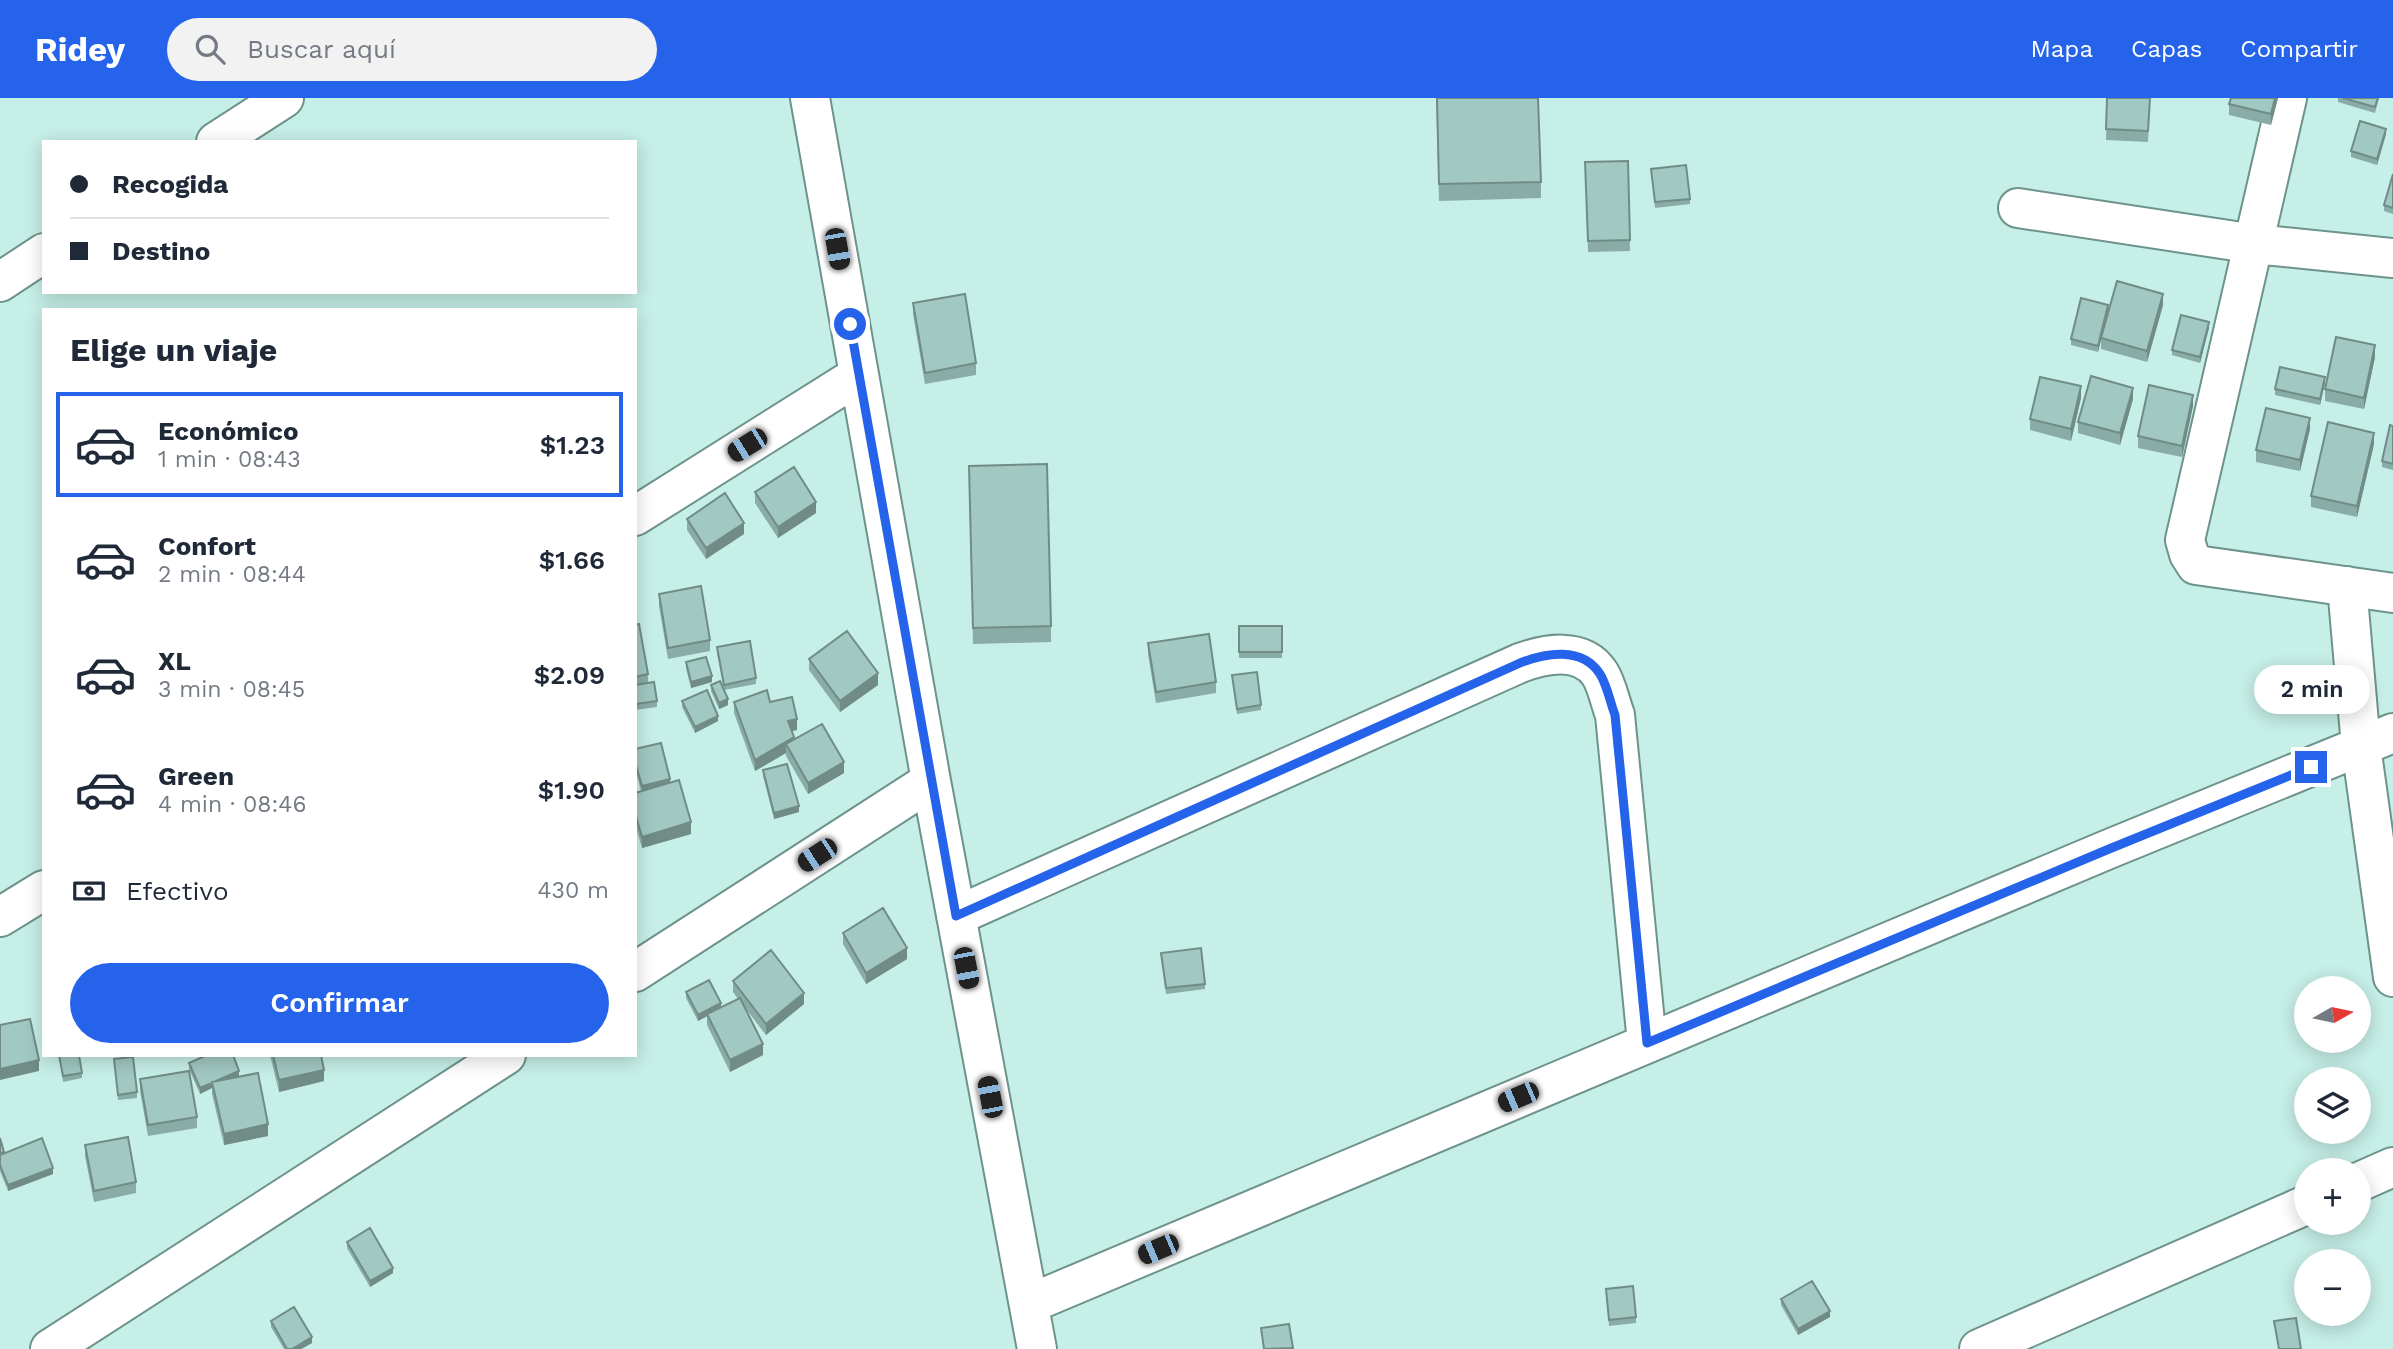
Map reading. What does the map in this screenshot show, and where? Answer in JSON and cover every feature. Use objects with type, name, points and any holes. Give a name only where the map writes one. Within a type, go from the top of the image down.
[{"type":"street","points":[[219,140],[284,98]]},
{"type":"street","points":[[810,98],[931,781],[1037,1349]]},
{"type":"street","points":[[2287,98],[2185,540],[2196,565],[2393,593]]},
{"type":"street","points":[[2018,208],[2255,244],[2393,258]]},
{"type":"street","points":[[0,282],[42,254]]},
{"type":"street","points":[[637,515],[859,375]]},
{"type":"street","points":[[2347,586],[2377,740],[2393,976]]},
{"type":"street","points":[[956,916],[1520,663],[1538,656],[1564,654],[1584,658],[1600,673],[1615,715],[1647,1043]]},
{"type":"street","points":[[1029,1304],[2109,849],[2377,740]]},
{"type":"street","points":[[637,971],[931,781]]},
{"type":"street","points":[[0,917],[42,891]]},
{"type":"street","points":[[50,1349],[503,1057]]},
{"type":"street","points":[[2371,1177],[2393,1167]]},
{"type":"street","points":[[1979,1349],[2294,1210]]},
{"type":"building","points":[[1437,98],[1538,98],[1541,182],[1439,184]]},
{"type":"building","points":[[2107,98],[2150,98],[2148,131],[2106,129]]},
{"type":"building","points":[[2231,98],[2275,98],[2271,114],[2229,104]]},
{"type":"building","points":[[2343,98],[2378,98],[2375,107]]},
{"type":"building","points":[[2360,121],[2386,129],[2377,159],[2351,151]]},
{"type":"building","points":[[1628,161],[1630,240],[1588,241],[1585,162]]},
{"type":"building","points":[[1686,165],[1690,199],[1655,202],[1651,169]]},
{"type":"building","points":[[2393,174],[2393,208],[2384,205]]},
{"type":"building","points":[[2117,281],[2163,294],[2147,351],[2101,338]]},
{"type":"building","points":[[965,294],[976,363],[925,373],[913,303]]},
{"type":"building","points":[[2081,298],[2108,305],[2098,346],[2071,339]]},
{"type":"building","points":[[2181,315],[2209,322],[2200,357],[2172,350]]},
{"type":"building","points":[[2336,337],[2375,345],[2364,398],[2325,389]]},
{"type":"building","points":[[2280,367],[2325,377],[2320,399],[2275,389]]},
{"type":"building","points":[[2091,376],[2133,388],[2120,433],[2078,422]]},
{"type":"building","points":[[2040,377],[2081,386],[2071,429],[2030,419]]},
{"type":"building","points":[[2149,385],[2193,395],[2182,446],[2138,436]]},
{"type":"building","points":[[2266,408],[2310,418],[2300,460],[2256,450]]},
{"type":"building","points":[[2328,422],[2374,433],[2357,506],[2311,496]]},
{"type":"building","points":[[2390,425],[2393,426],[2393,464],[2382,461]]},
{"type":"building","points":[[1047,464],[1051,626],[973,628],[969,466]]},
{"type":"building","points":[[794,467],[816,502],[778,527],[755,492]]},
{"type":"building","points":[[725,493],[744,523],[706,548],[687,519]]},
{"type":"building","points":[[701,586],[710,640],[668,648],[659,594]]},
{"type":"building","points":[[637,624],[648,674],[637,677]]},
{"type":"building","points":[[1239,626],[1282,626],[1282,652],[1239,652]]},
{"type":"building","points":[[847,631],[878,673],[840,701],[809,659]]},
{"type":"building","points":[[1209,634],[1216,682],[1156,692],[1148,643]]},
{"type":"building","points":[[750,641],[756,678],[724,685],[717,647]]},
{"type":"building","points":[[706,657],[712,676],[691,682],[686,662]]},
{"type":"building","points":[[1257,672],[1261,705],[1237,709],[1232,675]]},
{"type":"building","points":[[720,681],[728,699],[719,703],[711,685]]},
{"type":"building","points":[[654,682],[657,701],[637,704],[637,685]]},
{"type":"building","points":[[707,690],[718,716],[695,727],[682,701]]},
{"type":"building","points":[[767,690],[770,702],[792,697],[797,719],[788,721],[794,737],[755,760],[734,702]]},
{"type":"building","points":[[822,724],[844,762],[808,783],[786,744]]},
{"type":"building","points":[[661,743],[670,779],[642,786],[637,769],[637,749]]},
{"type":"building","points":[[787,764],[799,806],[774,813],[763,770]]},
{"type":"building","points":[[679,780],[691,822],[642,837],[637,820],[637,792]]},
{"type":"building","points":[[883,908],[907,948],[866,973],[843,933]]},
{"type":"building","points":[[1201,948],[1205,984],[1166,988],[1161,953]]},
{"type":"building","points":[[771,950],[804,993],[766,1024],[733,981]]},
{"type":"building","points":[[709,980],[721,1003],[698,1015],[686,992]]},
{"type":"building","points":[[740,998],[763,1044],[730,1060],[707,1014]]},
{"type":"building","points":[[30,1019],[39,1060],[0,1069],[0,1025]]},
{"type":"building","points":[[59,1057],[79,1057],[82,1073],[63,1076]]},
{"type":"building","points":[[133,1057],[137,1092],[118,1095],[114,1059]]},
{"type":"building","points":[[202,1057],[234,1057],[239,1071],[200,1088],[189,1063]]},
{"type":"building","points":[[273,1057],[321,1057],[324,1070],[279,1080]]},
{"type":"building","points":[[189,1071],[197,1117],[148,1125],[140,1079]]},
{"type":"building","points":[[258,1073],[268,1124],[224,1134],[212,1082]]},
{"type":"building","points":[[128,1137],[136,1182],[94,1191],[85,1145]]},
{"type":"building","points":[[42,1138],[53,1168],[8,1185],[0,1165],[0,1155]]},
{"type":"building","points":[[370,1228],[393,1268],[370,1281],[347,1242]]},
{"type":"building","points":[[1812,1281],[1830,1311],[1798,1329],[1781,1299]]},
{"type":"building","points":[[1633,1286],[1636,1317],[1609,1320],[1606,1289]]},
{"type":"building","points":[[294,1307],[312,1337],[292,1349],[287,1349],[271,1321]]},
{"type":"building","points":[[2294,1318],[2301,1349],[2279,1349],[2274,1321]]},
{"type":"building","points":[[1289,1324],[1293,1348],[1264,1349],[1261,1328]]},
{"type":"route","points":[[850,324],[956,916],[1520,663],[1538,656],[1564,654],[1584,658],[1600,673],[1615,715],[1647,1043],[2311,767]]}]
